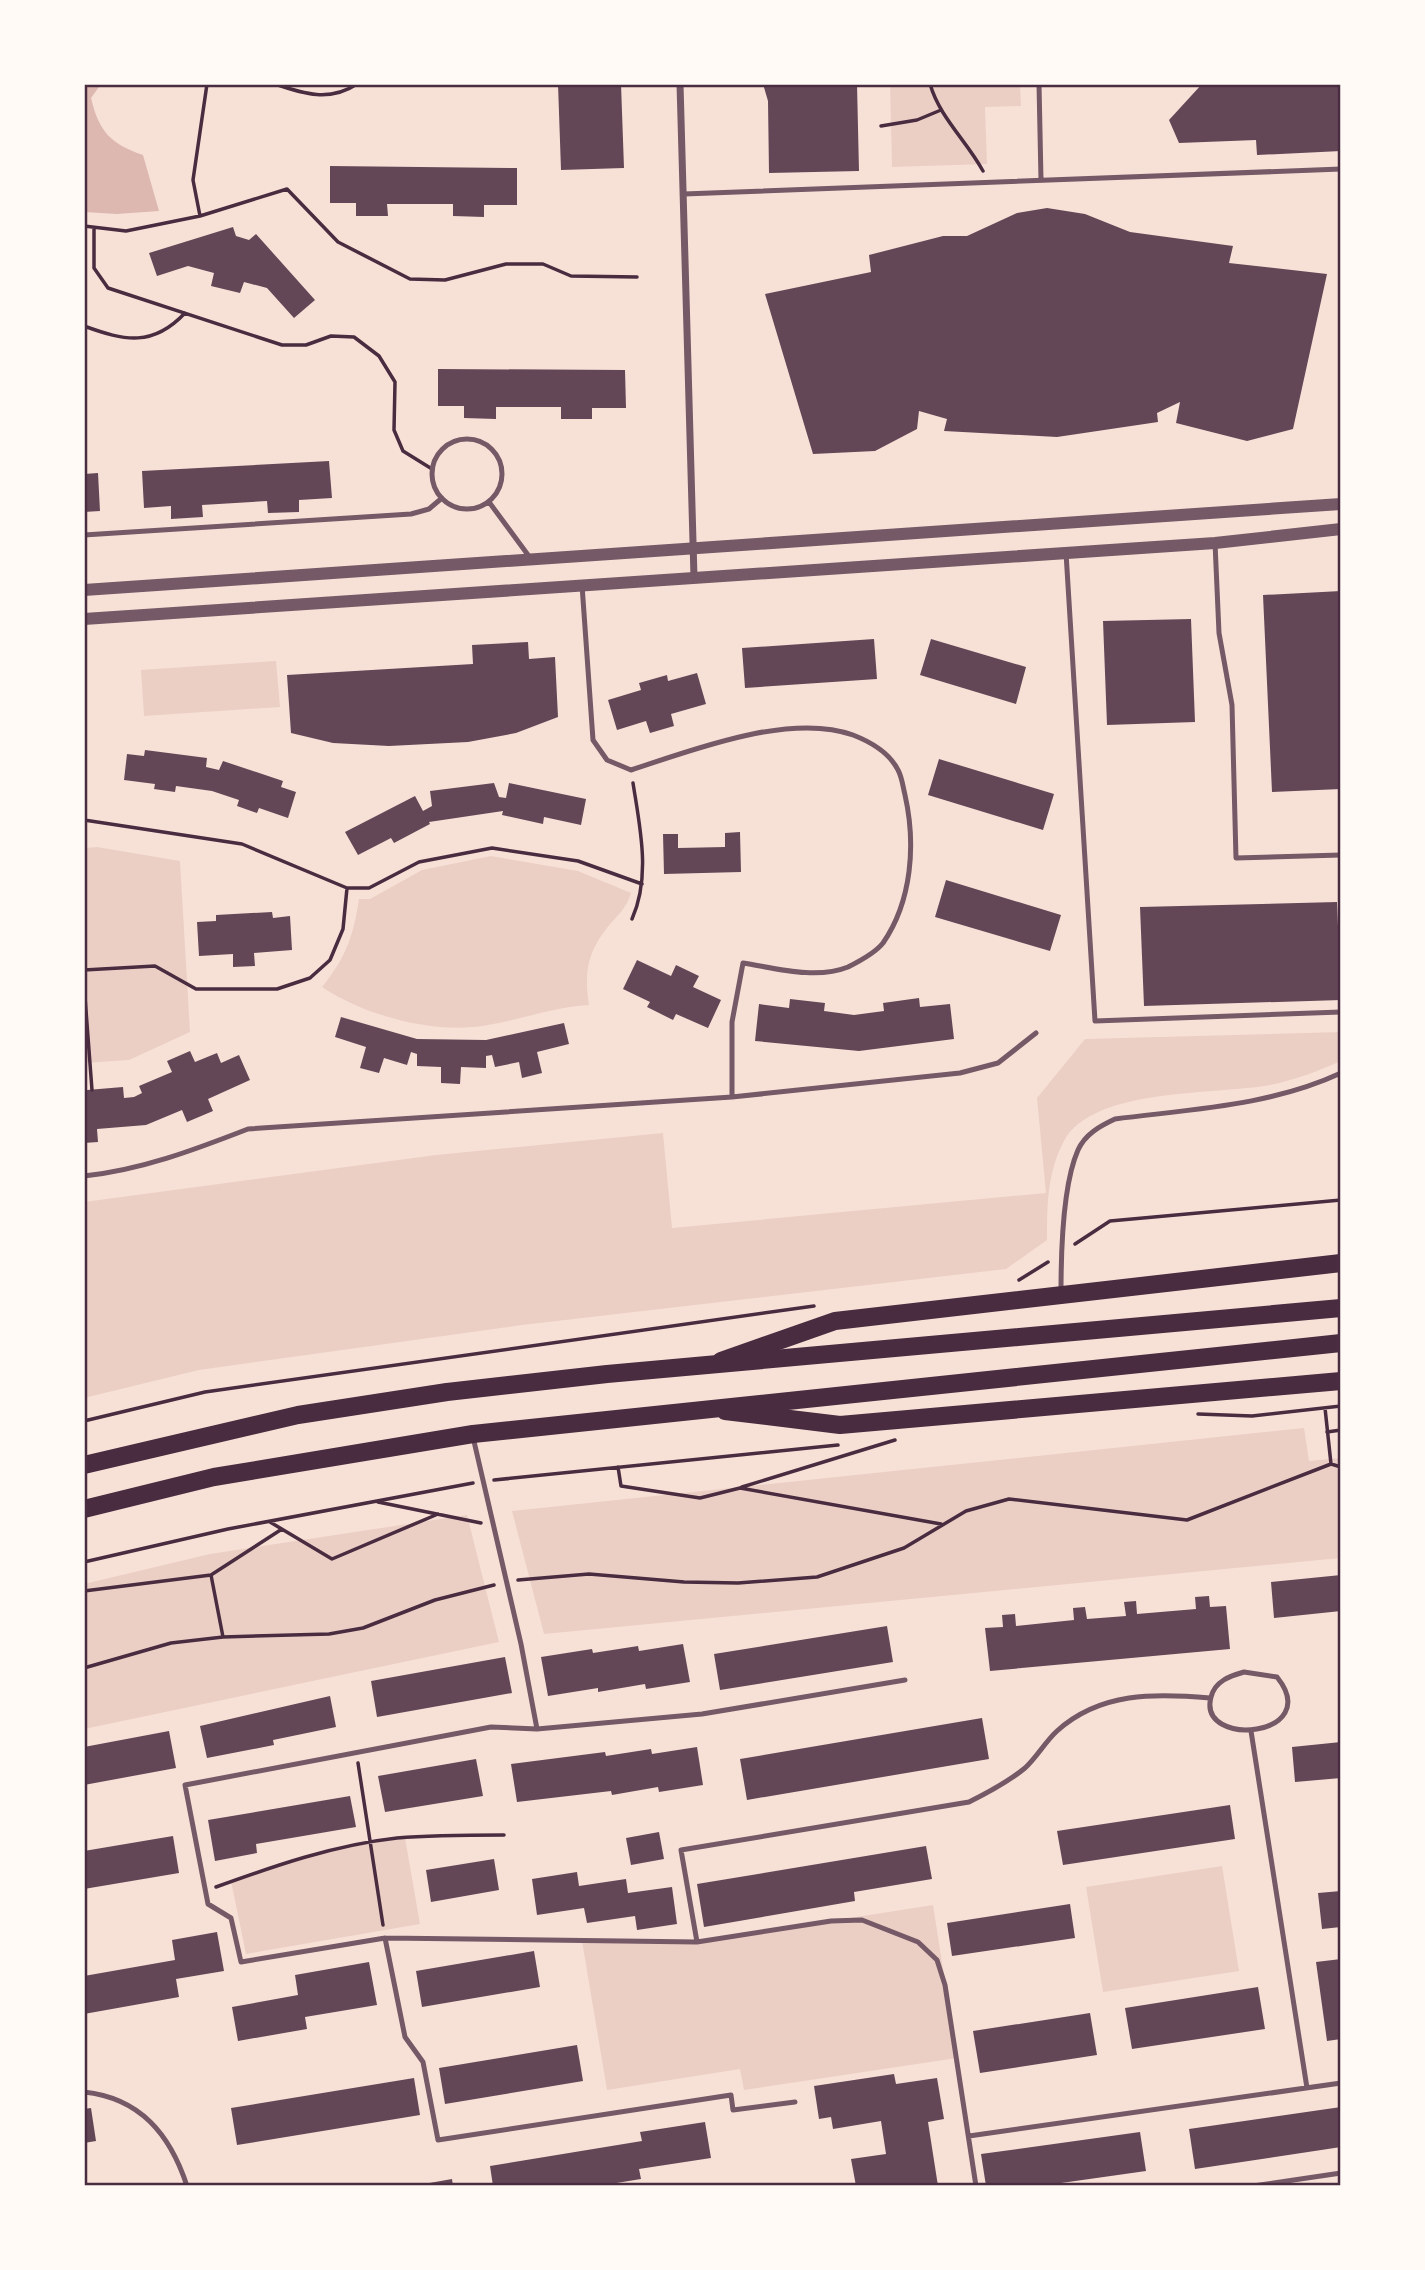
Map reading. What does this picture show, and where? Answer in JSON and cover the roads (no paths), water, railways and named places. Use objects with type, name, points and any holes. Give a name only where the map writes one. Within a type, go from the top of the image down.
[{"type":"main road","points":[[706,1366],[835,1321],[1341,1263]]},
{"type":"main road","points":[[84,1465],[298,1415],[447,1392],[1341,1308]]},
{"type":"main road","points":[[84,1509],[214,1477],[473,1434],[1341,1343]]},
{"type":"main road","points":[[701,1408],[840,1425],[1341,1381]]},
{"type":"street","points":[[680,84],[694,577]]},
{"type":"street","points":[[84,590],[1341,504]]},
{"type":"street","points":[[84,619],[1215,543],[1341,529]]},
{"type":"lane","points":[[1039,84],[1041,180]]},
{"type":"lane","points":[[684,194],[1341,169]]},
{"type":"lane","points":[[466,439],[487,445],[500,462],[502,473],[501,484],[489,502],[468,509],[456,507],[442,498],[433,481],[432,469],[444,448],[466,439]]},
{"type":"lane","points":[[84,535],[411,514],[429,509],[442,498]]},
{"type":"lane","points":[[489,502],[532,560]]},
{"type":"lane","points":[[1215,543],[1218,623],[1232,705],[1236,858],[1341,855]]},
{"type":"lane","points":[[1066,552],[1095,1021],[1341,1012]]},
{"type":"lane","points":[[582,584],[593,740],[607,760],[631,770],[750,733],[796,728],[850,734],[879,747],[899,770],[910,817],[910,872],[898,915],[881,946],[846,968],[812,973],[743,963],[732,1022],[732,1097]]},
{"type":"lane","points":[[84,1176],[118,1172],[194,1150],[247,1129],[732,1097],[960,1073],[999,1063],[1036,1033]]},
{"type":"lane","points":[[1061,1295],[1061,1253],[1075,1160],[1079,1148],[1096,1128],[1115,1119],[1270,1099],[1312,1087],[1341,1073]]},
{"type":"lane","points":[[473,1434],[537,1729]]},
{"type":"lane","points":[[1244,1672],[1277,1677],[1285,1687],[1288,1701],[1283,1716],[1272,1724],[1251,1731],[1233,1730],[1220,1723],[1212,1712],[1210,1698],[1217,1685],[1228,1676],[1244,1672]]},
{"type":"lane","points":[[905,1680],[702,1714],[537,1729],[491,1727],[185,1785],[208,1904],[231,1918],[241,1962],[385,1938],[697,1942],[831,1921],[862,1920],[918,1942],[937,1960],[946,1984],[976,2186]]},
{"type":"lane","points":[[697,1942],[681,1850],[970,1802],[998,1788],[1025,1767],[1055,1732],[1081,1711],[1118,1698],[1171,1695],[1210,1698]]},
{"type":"lane","points":[[1251,1731],[1307,2088]]},
{"type":"lane","points":[[385,1938],[405,2037],[423,2062],[438,2140],[731,2095],[733,2110],[795,2102]]},
{"type":"lane","points":[[969,2136],[1341,2083]]},
{"type":"lane","points":[[84,2092],[131,2104],[161,2134],[181,2169],[187,2186]]},
{"type":"lane","points":[[1252,2186],[1341,2173]]}]
